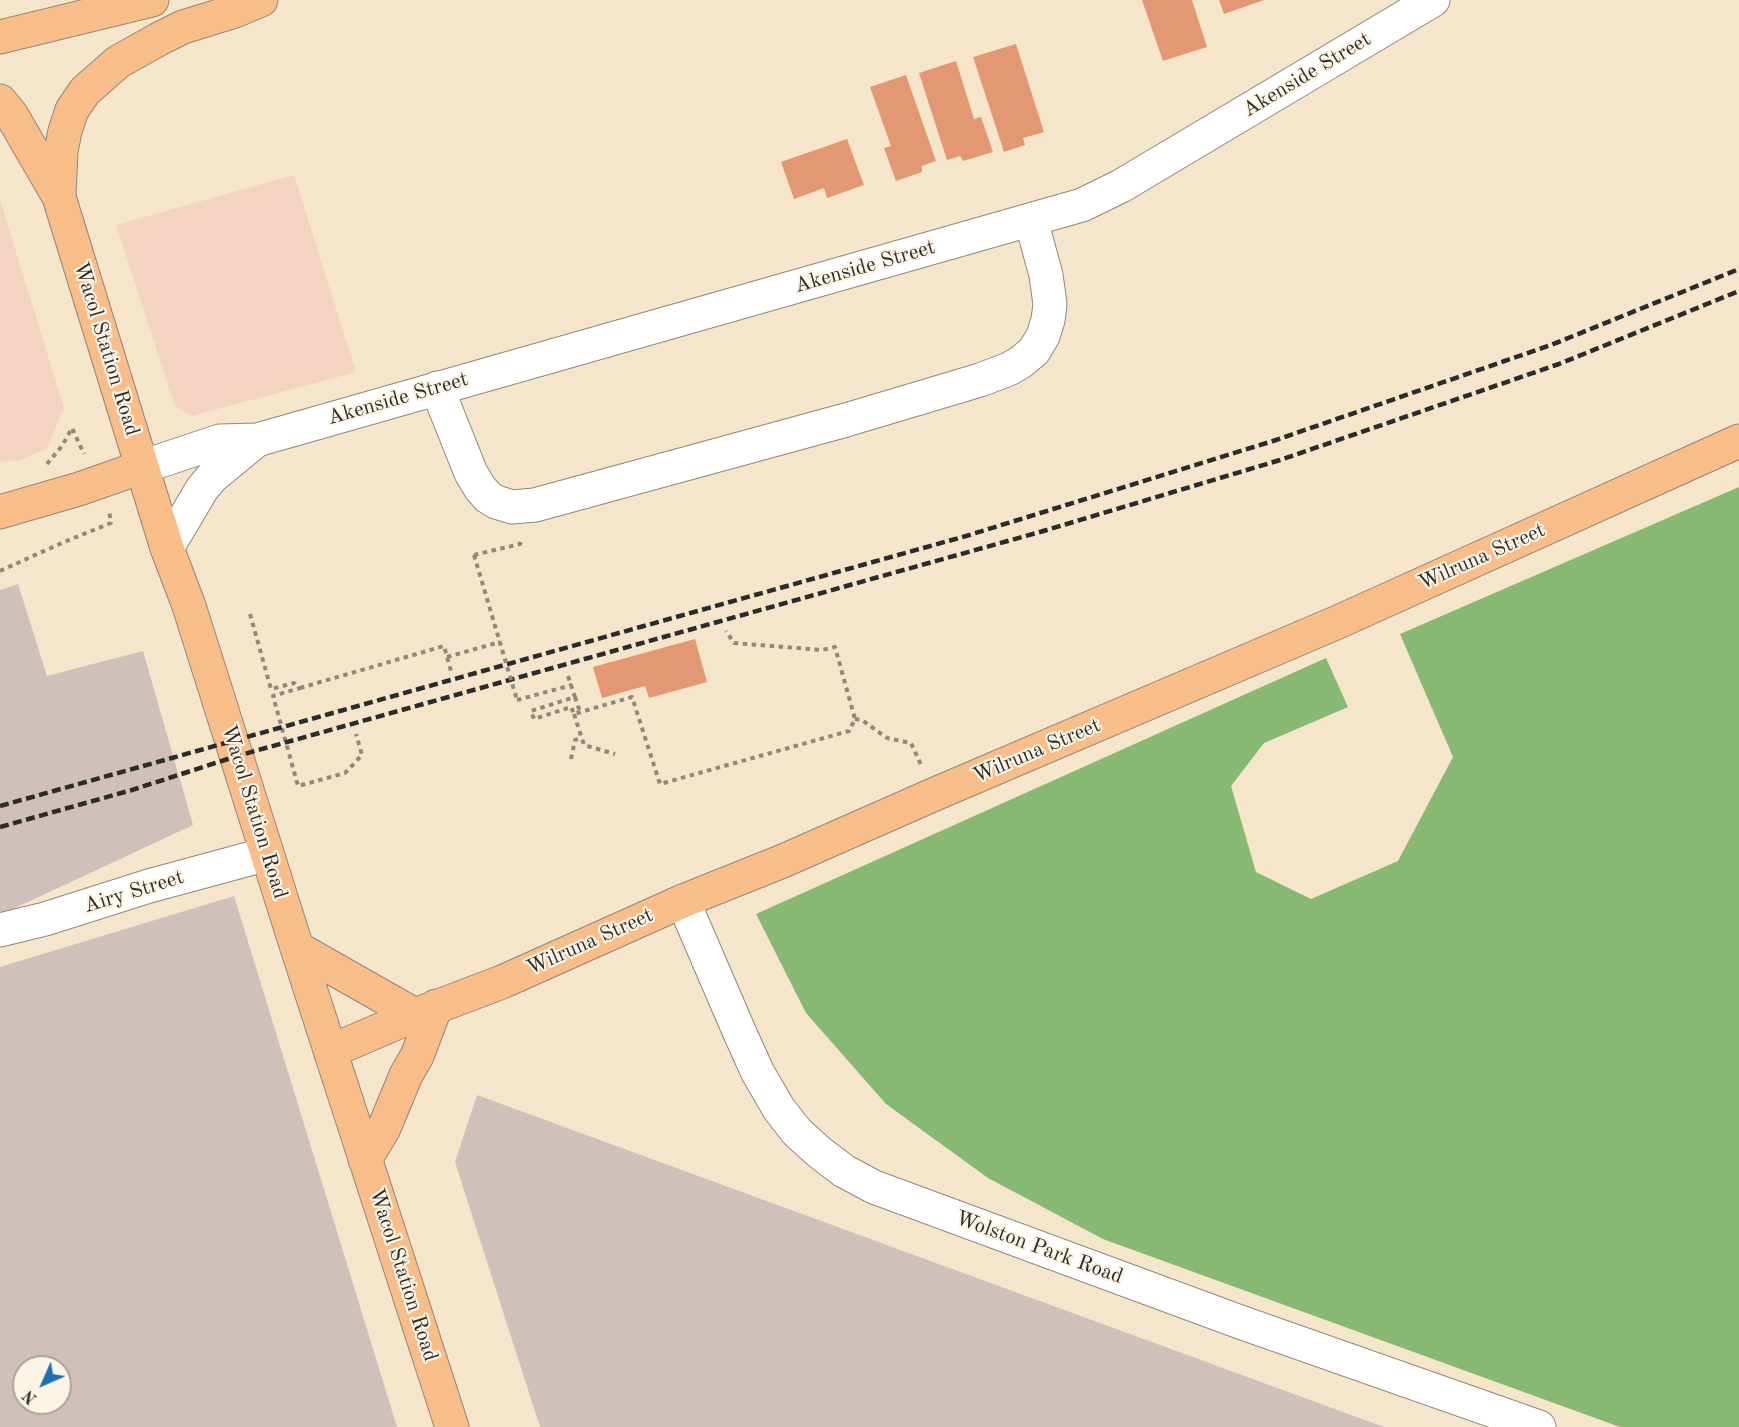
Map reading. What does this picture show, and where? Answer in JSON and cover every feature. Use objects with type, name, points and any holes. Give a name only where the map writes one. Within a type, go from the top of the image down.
[{"type":"main road","points":[[0,37],[152,0]]},
{"type":"main road","name":"Wacol Station Road","points":[[59,197],[64,131],[72,110],[85,91],[118,62],[159,39],[183,27],[235,11],[261,0]]},
{"type":"main road","name":"Wacol Station Road","points":[[0,101],[11,114],[59,197],[167,548],[189,606],[452,1427]]},
{"type":"main road","name":"Wilruna Street","points":[[330,1051],[502,982],[682,901],[783,861],[1338,622],[1739,441]]},
{"type":"main road","points":[[0,512],[79,489],[142,467]]},
{"type":"main road","points":[[297,948],[426,1011],[417,1056],[406,1075],[384,1128],[365,1160]]},
{"type":"street","name":"Akenside Street","points":[[142,467],[220,441],[257,440],[1082,206],[1121,186],[1433,0]]},
{"type":"street","points":[[437,388],[471,473],[480,488],[496,502],[512,507],[535,505],[846,420],[980,380],[1009,369],[1022,362],[1034,351],[1043,336],[1050,304],[1046,274],[1031,220]]},
{"type":"street","name":"Akenside Street","points":[[167,548],[202,489],[212,477],[257,440]]},
{"type":"street","name":"Airy Street","points":[[0,930],[267,854]]},
{"type":"street","name":"Wolston Park Road","points":[[682,901],[758,1073],[779,1109],[797,1132],[844,1171],[874,1187],[1240,1322],[1539,1427]]},
{"type":"path","points":[[40,470],[62,446],[72,428],[76,435]]},
{"type":"path","points":[[0,571],[111,523],[110,512]]},
{"type":"path","points":[[520,544],[474,555],[517,700],[572,685]]},
{"type":"path","points":[[250,614],[271,689],[294,683],[300,688]]},
{"type":"path","points":[[574,714],[632,697],[660,784],[849,731],[855,719],[835,647],[822,650],[734,644],[726,631]]},
{"type":"path","points":[[447,657],[500,642]]},
{"type":"path","points":[[356,734],[362,755],[345,773],[298,786],[273,696],[444,646],[451,671]]},
{"type":"path","points":[[568,676],[580,712]]},
{"type":"path","points":[[575,697],[531,711],[534,719],[571,707],[584,745],[615,754]]},
{"type":"path","points":[[855,719],[862,720],[886,738],[911,743],[935,794]]},
{"type":"path","points":[[571,759],[575,740],[582,738]]},
{"type":"shaded area","points":[[294,175],[356,372],[191,416],[175,406],[116,225]]},
{"type":"shaded area","points":[[0,200],[64,408],[46,449],[20,460],[0,462]]},
{"type":"shaded area","points":[[18,584],[47,676],[143,651],[193,825],[0,915],[0,590]]},
{"type":"shaded area","points":[[234,896],[397,1427],[0,1427],[0,967]]},
{"type":"shaded area","points":[[477,1095],[1384,1427],[540,1427],[455,1162]]},
{"type":"green space","points":[[1739,487],[1739,1427],[1620,1427],[1103,1239],[988,1178],[886,1104],[806,1013],[756,914],[1326,658],[1348,707],[1264,743],[1231,786],[1256,872],[1311,899],[1398,861],[1453,757],[1400,634]]},
{"type":"building","points":[[1142,0],[1192,0],[1207,47],[1163,61]]},
{"type":"building","points":[[1219,0],[1264,0],[1224,14]]},
{"type":"building","points":[[1016,44],[1044,132],[1023,138],[1025,145],[1004,152],[973,57]]},
{"type":"building","points":[[956,61],[974,119],[981,117],[993,152],[963,161],[960,156],[947,160],[919,73]]},
{"type":"building","points":[[906,75],[936,161],[922,166],[922,172],[896,181],[884,148],[891,146],[870,87]]},
{"type":"building","points":[[847,139],[864,185],[827,198],[824,188],[794,199],[781,162]]},
{"type":"building","points":[[695,639],[707,682],[649,698],[645,686],[602,698],[593,667]]},
{"type":"railway","points":[[0,806],[966,536],[1273,441],[1551,345],[1739,269]]},
{"type":"railway","points":[[0,827],[132,790],[237,756],[1040,532],[1280,460],[1559,364],[1739,291]]}]
